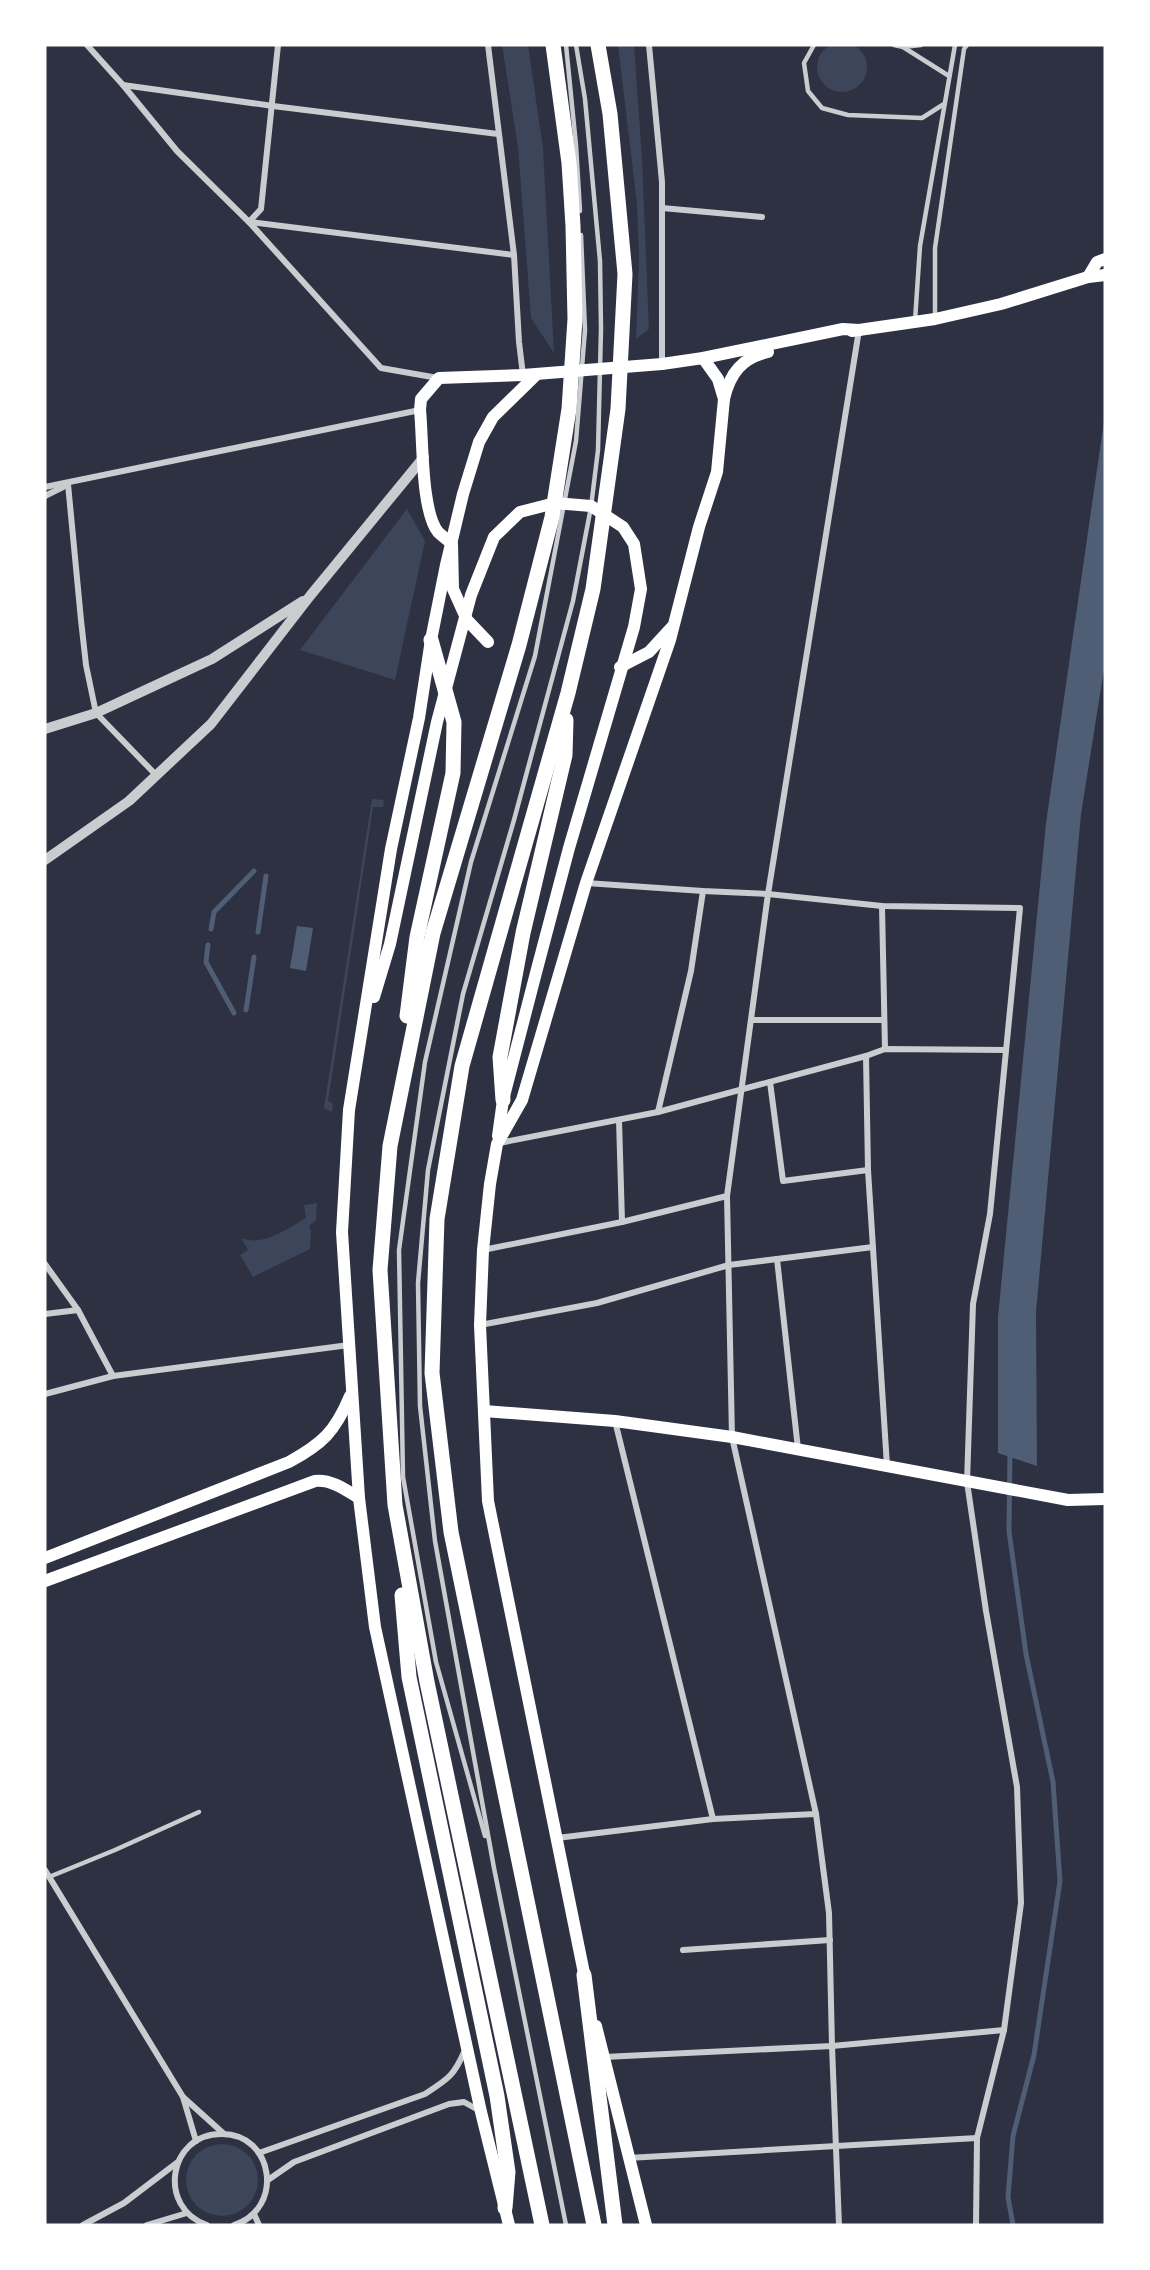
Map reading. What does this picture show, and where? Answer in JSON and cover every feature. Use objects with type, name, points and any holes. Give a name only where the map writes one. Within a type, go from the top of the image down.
[{"type":"highway","points":[[390,1146],[433,933],[519,645],[552,516],[573,411],[580,325],[569,163],[553,45]]},
{"type":"highway","points":[[594,2225],[451,1532],[432,1373],[437,1219],[462,1066],[568,693],[593,589],[618,410],[624,326],[624,263],[610,114],[598,45]]},
{"type":"highway","points":[[431,640],[454,722],[453,773],[417,937],[390,1146],[380,1270],[394,1506],[409,1677],[497,2096],[508,2172],[505,2208]]},
{"type":"highway","points":[[503,1100],[500,1057],[523,933],[565,755],[568,693]]},
{"type":"highway","points":[[394,1506],[427,1682],[542,2225]]},
{"type":"highway","points":[[584,1975],[615,2225]]},
{"type":"main road","points":[[1088,277],[1097,262],[1105,259]]},
{"type":"main road","points":[[496,1144],[522,1101],[586,883],[643,714],[651,699],[674,626],[699,527],[717,472],[724,399],[729,381],[752,356],[859,330],[915,323],[1001,304],[1088,277],[1105,275]]},
{"type":"main road","points":[[488,642],[467,620],[453,589],[452,544],[437,531],[427,498],[421,399],[439,378],[523,375],[662,364],[704,358],[843,328],[859,330]]},
{"type":"main road","points":[[704,358],[718,379],[724,399]]},
{"type":"main road","points":[[509,2225],[481,2112],[375,1627],[358,1498],[342,1232],[348,1110],[391,849],[419,718],[431,640],[463,494],[479,442],[493,417],[537,374]]},
{"type":"main road","points":[[360,1044],[390,944],[437,722],[471,595],[494,537],[520,512],[555,503],[591,506],[623,527],[634,544],[641,589],[634,627],[569,848],[503,1100],[483,1250],[480,1325],[488,1501],[584,1975],[627,2158],[646,2225]]},
{"type":"main road","points":[[619,668],[649,652],[674,626]]},
{"type":"main road","points":[[45,1558],[289,1462],[319,1443],[333,1428],[340,1419],[352,1392]]},
{"type":"main road","points":[[484,1411],[615,1421],[732,1437],[1068,1500],[1105,1499]]},
{"type":"main road","points":[[45,1581],[315,1481],[321,1480],[342,1487],[358,1498]]},
{"type":"street","points":[[87,45],[177,151],[249,222],[381,368],[439,378]]},
{"type":"street","points":[[249,222],[261,209],[278,45]]},
{"type":"street","points":[[488,45],[514,255],[523,375]]},
{"type":"street","points":[[649,45],[662,182],[662,364]]},
{"type":"street","points":[[123,85],[498,134]]},
{"type":"street","points":[[662,208],[762,218]]},
{"type":"street","points":[[249,222],[514,255]]},
{"type":"street","points":[[840,2225],[829,1913],[816,1814],[732,1437],[727,1196],[768,894],[859,330]]},
{"type":"street","points":[[45,487],[420,410]]},
{"type":"street","points":[[45,860],[129,801],[211,724],[310,596],[424,457]]},
{"type":"street","points":[[45,496],[68,484]]},
{"type":"street","points":[[68,484],[83,643],[96,713],[156,775]]},
{"type":"street","points":[[45,729],[96,713],[212,659],[310,596]]},
{"type":"street","points":[[586,883],[768,894],[882,906],[1020,908],[990,1214],[973,1304],[967,1482],[986,1611],[1017,1787],[1021,1903],[1004,2030],[977,2138],[976,2225]]},
{"type":"street","points":[[658,1112],[691,971],[702,891]]},
{"type":"street","points":[[882,906],[885,1049]]},
{"type":"street","points":[[752,1020],[883,1020]]},
{"type":"street","points":[[496,1144],[658,1112],[885,1049],[1006,1050]]},
{"type":"street","points":[[866,1056],[868,1170],[886,1467]]},
{"type":"street","points":[[770,1082],[783,1181],[868,1170]]},
{"type":"street","points":[[619,1120],[622,1222]]},
{"type":"street","points":[[483,1250],[622,1222],[727,1196]]},
{"type":"street","points":[[480,1325],[597,1303],[729,1265],[873,1247]]},
{"type":"street","points":[[777,1259],[798,1450]]},
{"type":"street","points":[[45,1264],[78,1310],[112,1376]]},
{"type":"street","points":[[45,1314],[78,1310]]},
{"type":"street","points":[[45,1394],[112,1376],[349,1345]]},
{"type":"street","points":[[615,1421],[713,1819]]},
{"type":"street","points":[[556,1839],[713,1819],[816,1814]]},
{"type":"street","points":[[45,1870],[183,2097],[196,2141]]},
{"type":"street","points":[[683,1950],[830,1940]]},
{"type":"street","points":[[603,2057],[832,2046],[1004,2030]]},
{"type":"street","points":[[259,2153],[425,2094],[448,2079],[457,2069],[467,2046]]},
{"type":"street","points":[[183,2097],[223,2133]]},
{"type":"street","points":[[268,2180],[294,2162],[449,2104],[464,2102],[481,2112]]},
{"type":"street","points":[[207,2225],[188,2213],[179,2202],[174,2175],[178,2162],[196,2141],[209,2135],[223,2133],[237,2136],[250,2143],[266,2166],[268,2180],[267,2193],[254,2214],[242,2223],[234,2225]]},
{"type":"street","points":[[627,2158],[977,2138]]},
{"type":"street","points":[[83,2225],[124,2203],[178,2162]]},
{"type":"street","points":[[147,2225],[188,2213]]},
{"type":"street","points":[[254,2214],[259,2225]]},
{"type":"lane","points":[[566,45],[580,214]]},
{"type":"lane","points":[[566,2225],[494,1868],[435,1541],[420,1406],[418,1283],[428,1170],[463,994],[514,820],[573,601],[591,507],[598,450],[600,261],[585,99],[576,45]]},
{"type":"lane","points":[[813,45],[804,63],[805,73],[808,91],[822,108],[848,115],[922,118],[944,104]]},
{"type":"lane","points":[[894,45],[903,47],[921,45]]},
{"type":"lane","points":[[915,323],[920,246],[955,45]]},
{"type":"lane","points":[[935,319],[935,248],[964,50],[967,45]]},
{"type":"lane","points":[[903,47],[949,76]]},
{"type":"lane","points":[[580,226],[580,325]]},
{"type":"lane","points":[[494,1868],[436,1662],[403,1477],[399,1250],[425,1062],[471,862],[535,656],[576,441],[573,411]]},
{"type":"lane","points":[[49,1877],[199,1812]]},
{"type":"shaded area","points":[[842,42],[851,44],[862,53],[867,67],[865,76],[856,87],[842,92],[833,90],[822,81],[817,67],[819,58],[828,47]]},
{"type":"shaded area","points":[[502,45],[528,45],[543,148],[554,353],[531,318],[518,147]]},
{"type":"shaded area","points":[[618,45],[634,45],[642,158],[649,329],[636,339],[639,259],[637,204]]},
{"type":"shaded area","points":[[1105,414],[1105,663],[1081,814],[1036,1312],[1037,1466],[998,1453],[998,1317],[1046,823]]},
{"type":"shaded area","points":[[407,509],[425,541],[395,680],[300,650]]},
{"type":"shaded area","points":[[372,799],[384,800],[383,807],[373,807],[328,1101],[333,1104],[332,1112],[324,1108]]},
{"type":"shaded area","points":[[297,926],[313,928],[306,971],[290,968]]},
{"type":"shaded area","points":[[317,1203],[316,1220],[309,1226],[310,1249],[253,1277],[240,1255],[248,1250],[241,1238],[258,1240],[275,1236],[306,1218],[304,1205]]},
{"type":"shaded area","points":[[229,2144],[248,2154],[256,2166],[258,2180],[256,2194],[248,2206],[236,2214],[215,2216],[196,2206],[188,2194],[186,2173],[196,2154],[208,2146]]},
{"type":"waterway","points":[[211,929],[214,912],[254,871]]},
{"type":"waterway","points":[[258,932],[266,876]]},
{"type":"waterway","points":[[208,945],[206,962],[234,1013]]},
{"type":"waterway","points":[[246,1010],[254,957]]},
{"type":"waterway","points":[[1010,1450],[1009,1531],[1026,1654],[1053,1782],[1060,1881],[1034,2055],[1013,2136],[1008,2197],[1013,2225]]}]
